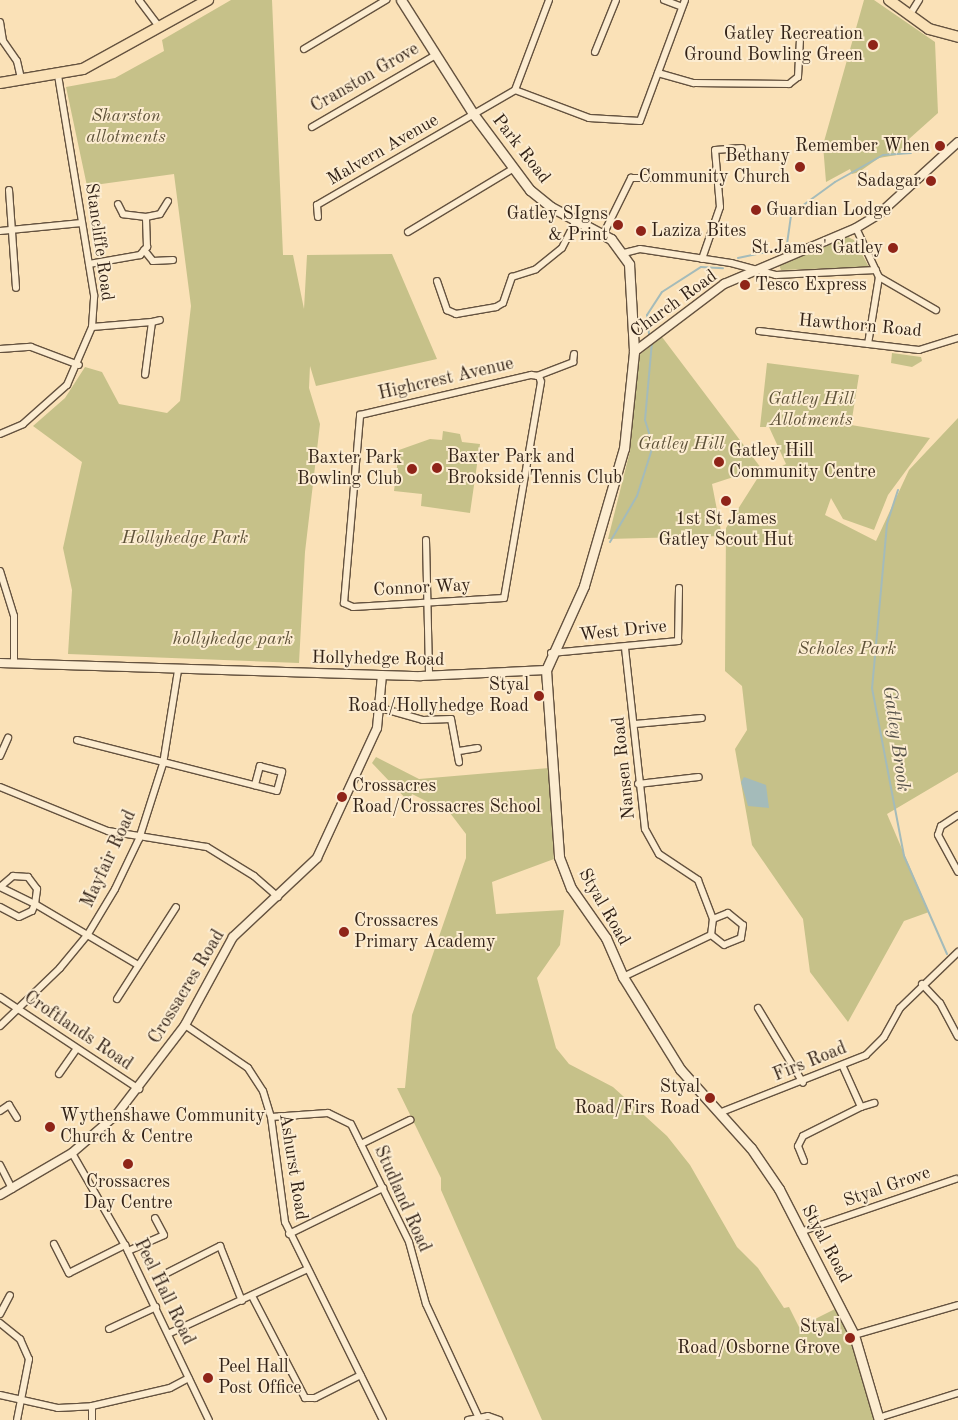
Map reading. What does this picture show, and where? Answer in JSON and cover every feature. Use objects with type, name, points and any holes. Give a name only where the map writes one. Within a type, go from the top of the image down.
[{"type":"main road","points":[[0,83],[21,78],[58,74],[102,60],[208,0]]},
{"type":"main road","name":"Park Road","points":[[401,0],[434,56],[474,115],[541,200],[575,222],[603,235],[624,253]]},
{"type":"main road","points":[[889,0],[929,29],[958,37]]},
{"type":"main road","points":[[624,253],[634,285],[634,352]]},
{"type":"main road","name":"Styal Road","points":[[634,352],[624,448],[610,509],[584,586],[550,653],[546,670],[559,857],[571,888],[606,938],[623,978],[680,1069],[719,1113],[779,1189],[854,1335],[879,1419]]},
{"type":"street","points":[[139,0],[160,28]]},
{"type":"street","points":[[304,49],[386,0]]},
{"type":"street","points":[[474,115],[515,90],[549,0]]},
{"type":"street","points":[[595,52],[616,0]]},
{"type":"street","points":[[515,90],[589,118],[640,121],[683,4],[664,0]]},
{"type":"street","points":[[909,16],[919,0]]},
{"type":"street","points":[[0,22],[3,41],[21,78]]},
{"type":"street","points":[[658,73],[694,83],[789,84],[798,76],[800,41]]},
{"type":"street","name":"Cranston Grove","points":[[312,127],[434,56]]},
{"type":"street","name":"Stancliffe Road","points":[[0,434],[48,405],[79,365],[92,327],[89,264],[58,74]]},
{"type":"street","name":"Malvern Avenue","points":[[318,217],[317,205],[474,115]]},
{"type":"street","name":"Church Road","points":[[634,352],[724,284],[856,228],[894,202],[958,142]]},
{"type":"street","points":[[702,259],[720,207],[715,150],[742,148]]},
{"type":"street","points":[[408,232],[514,168]]},
{"type":"street","points":[[603,235],[631,178],[661,178]]},
{"type":"street","points":[[9,190],[14,230],[16,288]]},
{"type":"street","points":[[118,204],[123,214],[146,217],[160,214],[168,201]]},
{"type":"street","points":[[89,264],[140,256],[144,250],[146,217]]},
{"type":"street","points":[[437,281],[447,310],[456,314],[496,307],[503,303],[512,277],[536,269],[562,248],[575,222]]},
{"type":"street","points":[[0,231],[82,223]]},
{"type":"street","points":[[856,228],[879,277],[868,344]]},
{"type":"street","points":[[624,253],[640,249],[702,259],[754,272],[776,275],[876,270]]},
{"type":"street","points":[[144,250],[153,261],[173,260]]},
{"type":"street","points":[[879,277],[936,310]]},
{"type":"street","points":[[92,327],[160,320]]},
{"type":"street","points":[[145,375],[152,322]]},
{"type":"street","name":"Hawthorn Road","points":[[759,332],[919,350],[958,338]]},
{"type":"street","points":[[0,349],[31,347],[79,365]]},
{"type":"street","name":"Highcrest Avenue","points":[[344,602],[360,415],[538,376],[573,362],[574,354]]},
{"type":"street","name":"Connor Way","points":[[344,602],[353,608],[504,598],[538,376]]},
{"type":"street","points":[[426,540],[429,676]]},
{"type":"street","points":[[0,571],[14,616],[14,664]]},
{"type":"street","name":"West Drive","points":[[550,653],[625,648],[678,641],[679,588]]},
{"type":"street","name":"Nansen Road","points":[[625,648],[635,724],[638,784],[645,828],[659,854],[698,880],[713,919]]},
{"type":"street","name":"Hollyhedge Road","points":[[0,663],[178,670],[429,676],[546,670]]},
{"type":"street","name":"Mayfair Road","points":[[0,1026],[20,1009],[88,934],[139,839],[163,764],[178,670]]},
{"type":"street","name":"Crossacres Road","points":[[0,1195],[12,1190],[72,1153],[139,1089],[185,1025],[233,937],[305,872],[325,843],[368,752],[381,708],[382,675]]},
{"type":"street","points":[[381,708],[418,719],[451,719],[460,762]]},
{"type":"street","points":[[635,724],[702,718]]},
{"type":"street","points":[[0,756],[8,738]]},
{"type":"street","points":[[77,740],[163,764],[277,791],[282,772],[260,766],[255,785]]},
{"type":"street","points":[[459,751],[478,748]]},
{"type":"street","points":[[638,784],[699,778]]},
{"type":"street","points":[[0,787],[139,839],[183,840],[207,847],[254,876],[278,897]]},
{"type":"street","points":[[958,815],[941,826],[938,835],[958,872]]},
{"type":"street","points":[[0,907],[19,917],[35,904],[37,889],[28,878],[13,876],[0,887],[35,904],[138,965]]},
{"type":"street","points":[[117,999],[176,907]]},
{"type":"street","points":[[728,914],[743,925],[741,938],[724,945],[711,935],[713,919],[728,914]]},
{"type":"street","points":[[623,978],[711,935]]},
{"type":"street","name":"Firs Road","points":[[719,1113],[843,1067],[866,1056],[884,1036],[900,1008],[922,984],[958,952]]},
{"type":"street","points":[[922,984],[940,1003],[958,1037]]},
{"type":"street","name":"Croftlands Road","points":[[0,997],[20,1009],[76,1050],[139,1089]]},
{"type":"street","points":[[758,1008],[802,1082]]},
{"type":"street","name":"Ashurst Road","points":[[185,1025],[248,1068],[263,1091],[271,1117],[281,1205],[289,1234],[383,1420]]},
{"type":"street","points":[[59,1074],[76,1050]]},
{"type":"street","points":[[843,1067],[862,1107]]},
{"type":"street","points":[[804,1161],[795,1144],[803,1136],[874,1103]]},
{"type":"street","points":[[0,1111],[9,1105],[18,1118]]},
{"type":"street","name":"Studland Road","points":[[271,1117],[340,1116],[350,1124],[409,1242],[426,1304],[479,1418]]},
{"type":"street","points":[[361,1144],[410,1120]]},
{"type":"street","name":"Peel Hall Road","points":[[72,1153],[127,1248],[170,1333],[209,1420]]},
{"type":"street","points":[[0,1165],[12,1190]]},
{"type":"street","name":"Styal Grove","points":[[800,1232],[956,1179]]},
{"type":"street","points":[[289,1234],[383,1188]]},
{"type":"street","points":[[54,1244],[69,1273],[127,1248],[164,1235],[155,1218]]},
{"type":"street","points":[[165,1274],[220,1246],[242,1301]]},
{"type":"street","points":[[170,1333],[306,1270]]},
{"type":"street","points":[[0,1314],[10,1295]]},
{"type":"street","points":[[252,1296],[305,1398],[315,1398],[361,1375]]},
{"type":"street","points":[[854,1335],[958,1305]]},
{"type":"street","points":[[109,1329],[156,1307]]},
{"type":"street","points":[[0,1323],[20,1339],[29,1359],[16,1420]]},
{"type":"street","points":[[0,1395],[21,1402],[58,1408],[92,1406],[170,1388],[189,1378]]},
{"type":"street","points":[[879,1419],[958,1393]]},
{"type":"street","points":[[92,1406],[92,1420]]},
{"type":"street","points":[[468,1420],[479,1418],[499,1420]]},
{"type":"green space","name":"Hollyhedge Park","points":[[231,0],[272,0],[283,255],[293,255],[304,309],[307,255],[392,254],[437,359],[316,386],[310,366],[309,388],[320,424],[305,552],[299,663],[68,654],[72,590],[63,548],[82,462],[33,426],[65,398],[85,367],[102,372],[119,404],[167,413],[180,401],[191,306],[174,174],[87,186],[66,87],[115,78],[164,51],[162,40]]},
{"type":"green space","points":[[864,0],[874,0],[935,42],[938,113],[909,139],[914,152],[879,158],[859,172],[852,174],[850,169],[826,182],[823,145]]},
{"type":"green space","points":[[848,237],[854,240],[869,267],[781,270],[779,265]]},
{"type":"green space","name":"Gatley Hill","points":[[662,337],[761,468],[712,484],[722,536],[608,539],[630,451],[638,356]]},
{"type":"green space","points":[[892,353],[921,357],[922,361],[912,367],[891,363]]},
{"type":"green space","name":"Scholes Park","points":[[767,363],[859,375],[851,425],[930,438],[888,495],[874,530],[843,519],[831,498],[825,515],[876,541],[909,470],[958,418],[958,772],[887,814],[929,912],[904,921],[848,1022],[810,972],[803,919],[752,845],[735,749],[747,730],[742,686],[725,671],[726,528],[757,479],[786,464],[769,427],[760,427]]},
{"type":"green space","name":"Baxter Park and Brookside Tennis Club","points":[[443,431],[460,434],[462,442],[480,444],[470,513],[421,506],[422,494],[394,491],[399,450],[430,439],[442,440]]},
{"type":"green space","points":[[376,757],[419,779],[549,768],[554,859],[492,882],[496,914],[564,910],[560,945],[537,978],[556,1048],[569,1064],[613,1087],[667,1136],[690,1165],[737,1247],[758,1268],[784,1308],[789,1307],[799,1327],[837,1308],[865,1373],[875,1420],[542,1420],[441,1190],[441,1178],[397,1088],[405,1088],[412,1015],[466,858],[466,834],[450,813],[412,794],[409,802],[372,763]]},
{"type":"water","points":[[744,777],[766,785],[769,808],[748,806],[741,782]]},
{"type":"waterway","name":"Gatley Brook","points":[[787,244],[791,214],[835,182],[883,155],[911,153]]},
{"type":"waterway","name":"Gatley Brook","points":[[738,258],[777,250]]},
{"type":"waterway","name":"Gatley Brook","points":[[649,334],[647,315],[662,292],[701,267],[723,268]]},
{"type":"waterway","name":"Gatley Brook","points":[[610,542],[637,496],[653,446],[645,420],[652,342]]},
{"type":"waterway","name":"Gatley Brook","points":[[898,490],[887,524],[872,688],[904,856],[947,954]]},
{"type":"place","name":"Gatley Recreation Ground Bowling Green","points":[[873,45]]},
{"type":"place","name":"Remember When","points":[[940,146]]},
{"type":"place","name":"Bethany Community Church","points":[[800,167]]},
{"type":"place","name":"Sadagar","points":[[931,181]]},
{"type":"place","name":"Guardian Lodge","points":[[756,210]]},
{"type":"place","name":"Gatley SIgns & Print","points":[[618,225]]},
{"type":"place","name":"Laziza Bites","points":[[641,231]]},
{"type":"place","name":"St.James' Gatley","points":[[893,248]]},
{"type":"place","name":"Tesco Express","points":[[745,285]]},
{"type":"place","name":"Gatley Hill Community Centre","points":[[719,462]]},
{"type":"place","name":"Baxter Park and Brookside Tennis Club","points":[[437,468]]},
{"type":"place","name":"Baxter Park Bowling Club","points":[[412,469]]},
{"type":"place","name":"1st St James Gatley Scout Hut","points":[[726,501]]},
{"type":"place","name":"Styal Road/Hollyhedge Road","points":[[539,696]]},
{"type":"place","name":"Crossacres Road/Crossacres School","points":[[342,797]]},
{"type":"place","name":"Crossacres Primary Academy","points":[[344,932]]},
{"type":"place","name":"Styal Road/Firs Road","points":[[710,1098]]},
{"type":"place","name":"Wythenshawe Community Church & Centre","points":[[50,1127]]},
{"type":"place","name":"Crossacres Day Centre","points":[[128,1164]]},
{"type":"place","name":"Styal Road/Osborne Grove","points":[[850,1338]]},
{"type":"place","name":"Peel Hall Post Office","points":[[208,1378]]},
{"type":"park label","name":"Sharston allotments","points":[[126,127]]},
{"type":"park label","name":"Gatley Hill Allotments","points":[[811,410]]},
{"type":"park label","name":"hollyhedge park","points":[[233,639]]}]
